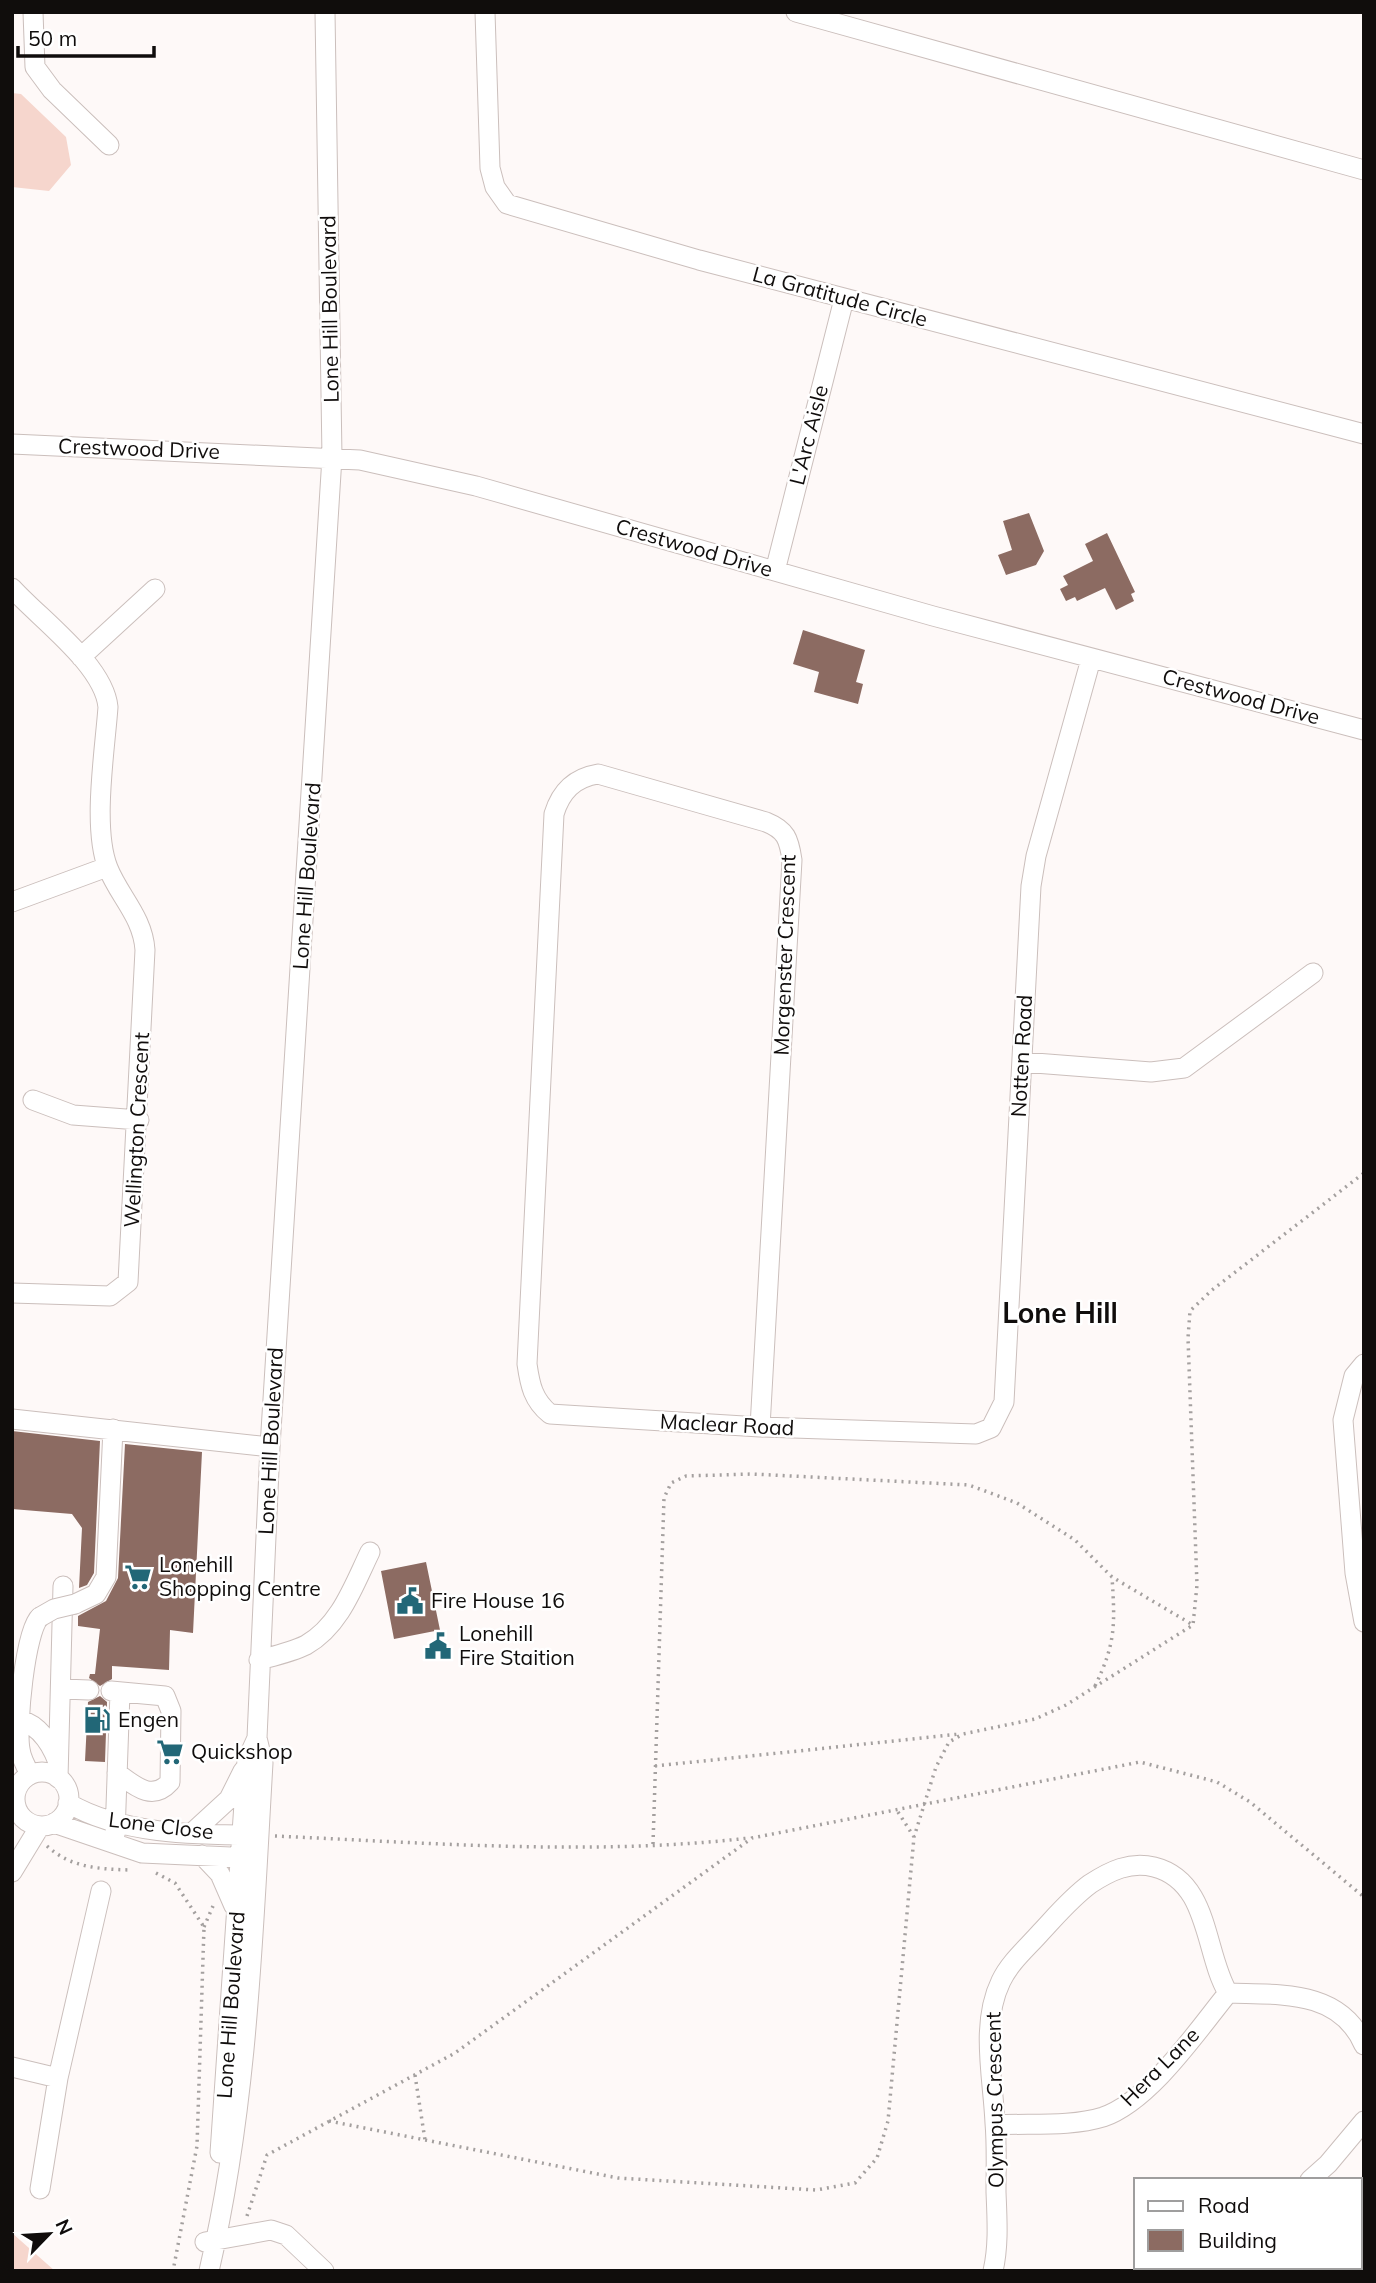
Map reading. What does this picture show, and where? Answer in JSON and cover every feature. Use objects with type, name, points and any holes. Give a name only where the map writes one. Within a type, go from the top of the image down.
[{"type":"street","points":[[33,12],[35,67],[52,90],[109,145]]},
{"type":"street","name":"Lone Hill Boulevard","points":[[250,1835],[263,1763],[257,1738],[270,1447],[332,457],[326,12]]},
{"type":"street","name":"La Gratitude Circle","points":[[485,12],[490,168],[495,187],[507,204],[844,299],[1364,434]]},
{"type":"street","points":[[796,12],[1364,170]]},
{"type":"street","name":"L'Arc Aisle","points":[[775,571],[844,299]]},
{"type":"street","name":"Crestwood Drive","points":[[12,444],[332,457],[476,486],[1091,659],[1364,730]]},
{"type":"street","name":"Wellington Crescent","points":[[12,588],[80,657],[101,684],[107,699],[101,813],[107,867],[140,924],[145,941],[139,1120],[128,1282],[110,1296],[12,1293]]},
{"type":"street","points":[[80,657],[155,589]]},
{"type":"street","name":"Notten Road","points":[[962,1435],[991,1428],[1004,1402],[1028,925],[1034,866],[1091,659]]},
{"type":"street","name":"Morgenster Crescent","points":[[527,1364],[554,814],[568,787],[582,777],[598,774],[766,822],[781,828],[789,841],[792,860],[760,1427]]},
{"type":"street","points":[[12,902],[107,867]]},
{"type":"street","points":[[1022,1062],[1151,1072],[1184,1068],[1313,973]]},
{"type":"street","points":[[33,1100],[73,1115],[139,1120]]},
{"type":"street","name":"Maclear Road","points":[[527,1364],[534,1396],[550,1414],[760,1427],[962,1435]]},
{"type":"street","points":[[1364,1364],[1354,1376],[1343,1420],[1355,1573],[1364,1622]]},
{"type":"street","points":[[12,1419],[270,1447]]},
{"type":"street","points":[[21,1775],[17,1719],[33,1625],[40,1617],[54,1609],[75,1604],[96,1594],[106,1577],[113,1429]]},
{"type":"street","points":[[259,1660],[306,1645],[322,1632],[346,1604],[370,1552]]},
{"type":"street","points":[[58,1770],[63,1586]]},
{"type":"street","points":[[43,1828],[25,1820],[19,1813],[15,1801],[21,1775],[62,1698],[89,1690]]},
{"type":"street","points":[[115,1833],[116,1692],[159,1695],[168,1699],[172,1711],[172,1776],[165,1788],[148,1793],[117,1773]]},
{"type":"street","points":[[12,1872],[43,1828],[66,1810],[68,1803],[67,1789],[42,1734],[17,1719]]},
{"type":"street","name":"Lone Hill Boulevard","points":[[197,2271],[210,2241],[236,2128],[250,1835],[247,1760],[257,1738]]},
{"type":"street","points":[[193,1832],[229,1799],[247,1760]]},
{"type":"street","points":[[21,1775],[58,1770]]},
{"type":"street","name":"Lone Close","points":[[68,1803],[142,1853],[249,1857]]},
{"type":"street","name":"Lone Close","points":[[43,1828],[115,1833],[193,1832],[250,1835]]},
{"type":"street","points":[[202,1855],[220,1874],[237,1914]]},
{"type":"street","name":"Lone Hill Boulevard","points":[[209,2271],[223,2129],[237,1914],[249,1857]]},
{"type":"street","name":"Olympus Crescent","points":[[993,2271],[998,2239],[996,2125],[989,2029],[992,2003],[1007,1969],[1072,1899],[1120,1868],[1146,1865],[1161,1869],[1182,1882],[1199,1908],[1212,1961],[1228,1993]]},
{"type":"street","points":[[40,2189],[58,2078],[101,1891]]},
{"type":"street","points":[[1228,1993],[1305,1997],[1327,2005],[1345,2016],[1364,2045]]},
{"type":"street","name":"Hera Lane","points":[[996,2125],[1102,2117],[1122,2107],[1171,2061],[1228,1993]]},
{"type":"street","points":[[12,2067],[58,2078]]},
{"type":"street","points":[[1312,2178],[1328,2164],[1364,2121]]},
{"type":"street","points":[[210,2241],[261,2231],[280,2232],[324,2271]]},
{"type":"path","points":[[1193,1625],[1197,1585],[1188,1338],[1191,1311],[1212,1290],[1364,1173]]},
{"type":"path","points":[[653,1844],[664,1498],[671,1483],[686,1476],[752,1474],[969,1485],[1017,1503],[1075,1540],[1112,1577],[1193,1625]]},
{"type":"path","points":[[1095,1686],[1111,1654],[1115,1615],[1112,1577]]},
{"type":"path","points":[[655,1766],[963,1734],[1035,1719],[1066,1705],[1193,1625]]},
{"type":"path","points":[[329,2121],[618,2178],[816,2190],[855,2183],[877,2158],[888,2121],[914,1837],[926,1806],[936,1767],[950,1742],[963,1734]]},
{"type":"path","points":[[250,1835],[507,1846],[653,1844],[752,1838],[898,1812],[1140,1762],[1217,1782],[1250,1802],[1364,1897]]},
{"type":"path","points":[[898,1812],[914,1837]]},
{"type":"path","points":[[43,1828],[61,1858],[91,1868],[140,1871]]},
{"type":"path","points":[[241,2235],[267,2155],[455,2053],[752,1838]]},
{"type":"path","points":[[152,1871],[175,1883],[204,1927],[197,2146],[173,2271]]},
{"type":"path","points":[[415,2074],[425,2140]]},
{"type":"shaded area","points":[[12,93],[21,94],[66,137],[71,165],[49,191],[12,187]]},
{"type":"shaded area","points":[[12,2233],[55,2271],[12,2271]]},
{"type":"building","points":[[1029,513],[1044,551],[1036,565],[1006,575],[998,555],[1012,550],[1003,521]]},
{"type":"building","points":[[1107,533],[1135,592],[1131,594],[1134,601],[1116,610],[1105,588],[1077,601],[1075,597],[1066,601],[1060,589],[1068,585],[1063,576],[1093,561],[1085,544]]},
{"type":"building","points":[[803,630],[865,650],[856,682],[863,684],[858,704],[814,692],[819,672],[793,664]]},
{"type":"building","points":[[12,1431],[100,1441],[94,1573],[87,1585],[79,1588],[82,1528],[72,1514],[12,1509]]},
{"type":"building","points":[[125,1444],[202,1452],[193,1633],[170,1630],[169,1670],[112,1666],[112,1679],[100,1686],[89,1678],[90,1674],[95,1674],[100,1629],[78,1626],[78,1616],[106,1601],[118,1578]]},
{"type":"building","name":"Fire House 16","points":[[426,1562],[440,1630],[394,1639],[381,1571]]},
{"type":"building","points":[[100,1696],[107,1702],[105,1762],[85,1761],[88,1702]]},
{"type":"place","name":"Lonehill Shopping Centre","points":[[138,1577]]},
{"type":"place","name":"Fire House 16","points":[[410,1601]]},
{"type":"place","name":"Lonehill Fire Staition","points":[[438,1646]]},
{"type":"place","name":"Engen","points":[[97,1720]]},
{"type":"place","name":"Quickshop","points":[[170,1752]]},
{"type":"district","name":"Lone Hill","points":[[1060,1313]]}]
